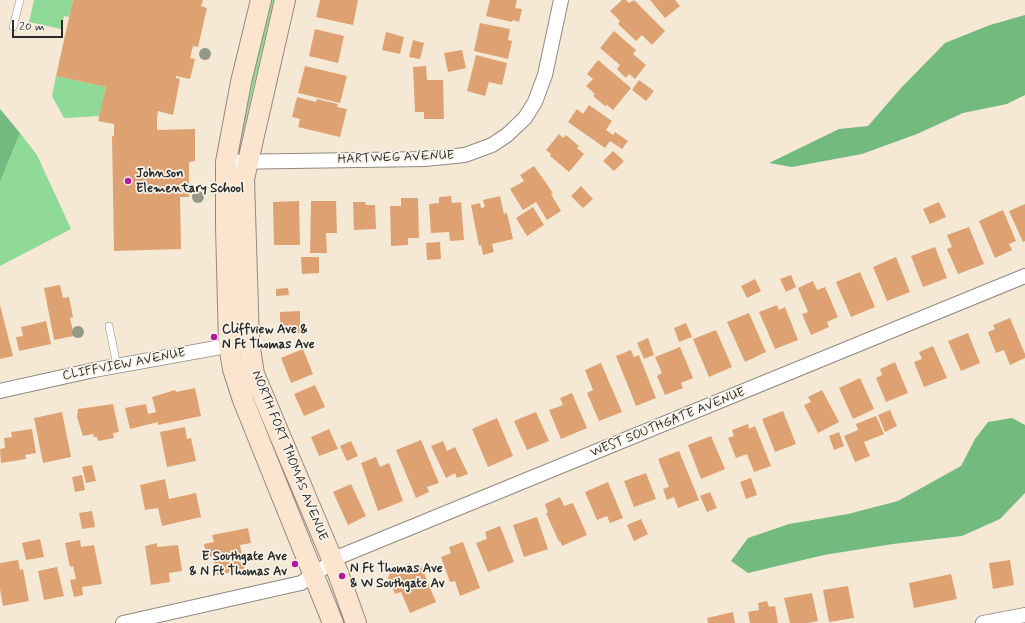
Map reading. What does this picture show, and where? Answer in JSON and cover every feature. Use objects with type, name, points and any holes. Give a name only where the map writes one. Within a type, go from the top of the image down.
[{"type":"street","name":"NORTH FORT THOMAS AVENUE","points":[[261,0],[241,82],[226,162],[229,345],[233,369],[243,400],[333,623]]},
{"type":"street","name":"NORTH FORT THOMAS AVENUE","points":[[285,0],[246,162],[244,179],[249,342],[254,374],[332,560],[356,623]]},
{"type":"street","name":"HARTWEG AVENUE","points":[[226,162],[426,159],[465,154],[492,145],[507,135],[525,118],[535,102],[545,75],[561,0]]},
{"type":"street","name":"WEST SOUTHGATE AVENUE","points":[[123,623],[290,587],[301,583],[332,560],[1025,276]]},
{"type":"street","name":"CLIFFVIEW AVENUE","points":[[0,391],[116,366],[249,342]]},
{"type":"street","points":[[983,623],[1025,615]]},
{"type":"lane","points":[[13,27],[20,0]]},
{"type":"lane","points":[[109,326],[116,366]]},
{"type":"green space","points":[[34,0],[73,0],[69,17],[64,16],[61,29],[29,22]]},
{"type":"green space","points":[[264,0],[274,0],[242,137],[233,136]]},
{"type":"green space","points":[[1025,15],[1025,95],[1007,104],[963,113],[917,134],[862,154],[792,167],[769,163],[839,129],[868,126],[901,88],[945,43],[990,25]]},
{"type":"green space","points":[[56,76],[106,87],[100,116],[64,118],[52,96]]},
{"type":"green space","points":[[0,109],[20,133],[0,182]]},
{"type":"green space","points":[[20,133],[37,155],[71,229],[0,266],[0,182]]},
{"type":"green space","points":[[1012,418],[1025,425],[1025,493],[1000,519],[962,536],[893,544],[824,555],[748,573],[731,561],[748,538],[789,524],[848,514],[898,501],[961,466],[975,439],[988,422]]},
{"type":"building","points":[[73,0],[203,0],[201,6],[207,8],[198,47],[193,46],[190,58],[195,59],[190,79],[176,76],[176,78],[180,79],[173,115],[158,111],[157,117],[157,130],[195,129],[195,161],[189,162],[189,197],[180,197],[181,249],[114,251],[112,136],[114,136],[114,124],[98,121],[106,87],[56,76]]},
{"type":"building","points":[[320,0],[358,0],[353,25],[316,17]]},
{"type":"building","points":[[490,0],[517,0],[515,8],[522,9],[519,22],[513,20],[512,22],[486,16]]},
{"type":"building","points":[[622,0],[626,0],[629,3],[634,0],[665,31],[652,45],[642,35],[636,41],[618,24],[620,21],[610,11]]},
{"type":"building","points":[[650,0],[675,0],[680,6],[665,18]]},
{"type":"building","points":[[480,23],[510,29],[508,40],[512,41],[508,59],[474,51]]},
{"type":"building","points":[[315,29],[344,36],[338,63],[309,56]]},
{"type":"building","points":[[614,31],[636,50],[633,54],[646,65],[635,79],[629,74],[626,78],[617,69],[620,65],[600,48]]},
{"type":"building","points":[[386,32],[404,37],[400,54],[382,50]]},
{"type":"building","points":[[413,40],[424,43],[420,59],[409,57]]},
{"type":"building","points":[[462,50],[466,68],[448,72],[444,53]]},
{"type":"building","points":[[476,55],[507,63],[502,85],[489,82],[485,96],[467,91]]},
{"type":"building","points":[[598,60],[631,88],[613,110],[607,105],[605,106],[593,96],[595,94],[586,86],[593,79],[587,74]]},
{"type":"building","points":[[305,66],[347,76],[340,103],[298,93]]},
{"type":"building","points":[[426,66],[427,80],[443,80],[444,119],[424,119],[424,112],[415,112],[413,67]]},
{"type":"building","points":[[639,80],[654,91],[646,101],[632,90]]},
{"type":"building","points":[[297,97],[316,102],[317,99],[338,104],[337,107],[347,109],[340,137],[298,127],[300,119],[292,117]]},
{"type":"building","points":[[589,105],[612,121],[606,130],[613,135],[615,132],[628,141],[622,149],[610,141],[605,148],[568,122],[577,109],[583,114]]},
{"type":"building","points":[[559,134],[563,138],[566,135],[579,146],[577,148],[584,154],[569,172],[550,156],[551,154],[546,150]]},
{"type":"building","points":[[613,151],[624,161],[614,171],[603,161]]},
{"type":"building","points":[[534,166],[553,193],[551,194],[561,211],[547,220],[536,202],[523,210],[510,189],[524,181],[520,175]]},
{"type":"building","points":[[581,186],[593,199],[583,208],[571,196]]},
{"type":"building","points":[[451,196],[452,203],[461,202],[464,240],[450,241],[449,232],[431,233],[429,204],[439,203],[439,197]]},
{"type":"building","points":[[500,196],[504,214],[507,213],[513,239],[492,244],[494,252],[483,255],[481,245],[479,246],[471,205],[480,203],[481,208],[485,207],[483,200]]},
{"type":"building","points":[[401,198],[418,198],[419,238],[408,238],[408,245],[391,246],[390,206],[401,206]]},
{"type":"building","points":[[299,201],[300,245],[274,245],[273,202]]},
{"type":"building","points":[[311,201],[336,201],[337,233],[326,233],[327,253],[310,253]]},
{"type":"building","points":[[353,202],[365,202],[366,205],[375,205],[376,229],[354,230]]},
{"type":"building","points":[[939,202],[946,217],[930,224],[923,209]]},
{"type":"building","points":[[1025,204],[1025,241],[1023,242],[1009,211]]},
{"type":"building","points":[[533,207],[544,225],[527,236],[516,218]]},
{"type":"building","points":[[1003,210],[1016,241],[1009,244],[1012,250],[995,258],[979,221]]},
{"type":"building","points":[[969,227],[984,264],[958,274],[947,249],[952,247],[947,235]]},
{"type":"building","points":[[440,242],[441,259],[427,260],[426,243]]},
{"type":"building","points":[[935,247],[947,278],[923,287],[911,256]]},
{"type":"building","points":[[301,257],[319,257],[319,273],[302,274]]},
{"type":"building","points":[[896,257],[910,292],[887,301],[873,267]]},
{"type":"building","points":[[860,272],[875,307],[851,317],[836,282]]},
{"type":"building","points":[[791,275],[796,287],[786,292],[780,279]]},
{"type":"building","points":[[755,279],[761,291],[747,298],[741,286]]},
{"type":"building","points":[[813,281],[817,290],[825,287],[838,317],[827,322],[829,327],[811,335],[802,314],[808,312],[798,288]]},
{"type":"building","points":[[60,285],[63,298],[69,297],[73,317],[70,318],[74,336],[54,340],[44,288]]},
{"type":"building","points":[[288,288],[289,295],[276,296],[276,289]]},
{"type":"building","points":[[0,305],[13,356],[0,359]]},
{"type":"building","points":[[777,305],[779,310],[785,307],[798,340],[775,349],[759,312]]},
{"type":"building","points":[[300,311],[300,333],[280,333],[280,312]]},
{"type":"building","points":[[749,313],[766,352],[745,362],[727,322]]},
{"type":"building","points":[[1010,318],[1025,354],[1025,358],[1010,365],[1004,350],[996,353],[988,332],[995,329],[993,325]]},
{"type":"building","points":[[46,321],[51,344],[19,351],[16,337],[23,336],[21,327]]},
{"type":"building","points":[[686,323],[692,337],[679,342],[674,328]]},
{"type":"building","points":[[716,330],[732,367],[709,377],[693,339]]},
{"type":"building","points":[[968,333],[980,363],[961,371],[948,341]]},
{"type":"building","points":[[648,338],[654,355],[644,359],[637,343]]},
{"type":"building","points":[[933,346],[947,378],[924,387],[914,362],[922,359],[919,352]]},
{"type":"building","points":[[680,347],[693,378],[681,383],[683,388],[665,395],[657,376],[662,373],[655,357]]},
{"type":"building","points":[[303,349],[313,374],[291,383],[281,358]]},
{"type":"building","points":[[631,350],[634,357],[639,355],[656,398],[636,406],[616,356]]},
{"type":"building","points":[[895,362],[908,393],[886,402],[876,378],[882,375],[880,369]]},
{"type":"building","points":[[601,363],[622,412],[599,421],[587,393],[593,390],[585,370]]},
{"type":"building","points":[[860,378],[874,409],[853,419],[839,388]]},
{"type":"building","points":[[315,385],[325,407],[304,416],[294,394]]},
{"type":"building","points":[[195,388],[201,416],[158,425],[158,422],[130,429],[125,408],[146,404],[148,414],[156,412],[152,397],[175,390],[176,392]]},
{"type":"building","points":[[822,390],[839,422],[818,433],[804,405],[811,402],[808,397]]},
{"type":"building","points":[[572,393],[587,428],[561,439],[549,410],[563,405],[560,398]]},
{"type":"building","points":[[113,404],[119,432],[113,433],[114,438],[98,441],[97,437],[94,437],[93,434],[83,436],[77,417],[78,409]]},
{"type":"building","points":[[890,410],[897,426],[885,432],[878,415]]},
{"type":"building","points":[[783,411],[796,444],[775,452],[762,419]]},
{"type":"building","points":[[62,412],[71,457],[43,463],[34,418]]},
{"type":"building","points":[[536,412],[549,441],[527,450],[514,421]]},
{"type":"building","points":[[876,416],[884,434],[864,442],[870,456],[855,462],[844,436],[858,430],[856,424]]},
{"type":"building","points":[[497,418],[513,456],[488,467],[472,429]]},
{"type":"building","points":[[748,424],[749,429],[755,426],[771,466],[754,472],[747,454],[736,458],[728,438],[734,436],[732,430]]},
{"type":"building","points":[[185,427],[187,439],[191,438],[196,461],[167,467],[160,432]]},
{"type":"building","points":[[32,429],[36,453],[25,455],[26,459],[1,463],[0,449],[5,448],[4,438],[12,437],[11,432]]},
{"type":"building","points":[[329,429],[338,449],[319,456],[311,437]]},
{"type":"building","points":[[839,432],[844,446],[834,450],[829,436]]},
{"type":"building","points":[[711,436],[725,469],[701,479],[688,445]]},
{"type":"building","points":[[421,440],[439,483],[427,487],[429,492],[416,498],[396,450]]},
{"type":"building","points":[[351,441],[358,456],[347,461],[340,446]]},
{"type":"building","points":[[443,441],[447,451],[455,447],[468,474],[457,478],[455,473],[446,478],[431,446]]},
{"type":"building","points":[[679,451],[699,500],[678,508],[674,497],[667,500],[663,489],[669,487],[658,459]]},
{"type":"building","points":[[376,457],[380,467],[389,463],[403,501],[378,511],[361,463]]},
{"type":"building","points":[[92,465],[96,481],[86,483],[82,467]]},
{"type":"building","points":[[646,473],[656,499],[634,507],[624,481]]},
{"type":"building","points":[[82,475],[85,490],[75,492],[72,477]]},
{"type":"building","points":[[751,478],[757,495],[746,499],[740,482]]},
{"type":"building","points":[[165,479],[169,499],[196,493],[201,517],[162,526],[158,508],[145,510],[140,485]]},
{"type":"building","points":[[608,482],[623,518],[610,523],[607,516],[597,520],[585,492]]},
{"type":"building","points":[[351,484],[366,516],[348,525],[333,492]]},
{"type":"building","points":[[710,492],[717,508],[707,512],[700,496]]},
{"type":"building","points":[[560,497],[564,506],[573,503],[587,535],[562,546],[546,513],[548,513],[545,504]]},
{"type":"building","points":[[92,511],[95,527],[82,529],[79,513]]},
{"type":"building","points":[[537,517],[548,549],[524,557],[513,525]]},
{"type":"building","points":[[641,519],[648,534],[634,541],[627,525]]},
{"type":"building","points":[[500,526],[514,562],[488,572],[476,543],[487,539],[485,532]]},
{"type":"building","points":[[248,528],[251,543],[240,545],[245,569],[217,575],[213,556],[207,557],[204,544],[214,542],[212,535]]},
{"type":"building","points":[[40,539],[44,557],[26,560],[22,543]]},
{"type":"building","points":[[80,540],[81,547],[94,545],[102,584],[82,587],[83,595],[74,597],[70,580],[76,579],[73,566],[70,567],[65,543]]},
{"type":"building","points":[[463,542],[480,588],[460,596],[455,581],[450,582],[441,557],[451,553],[449,547]]},
{"type":"building","points":[[157,543],[157,547],[178,545],[182,571],[169,573],[170,582],[151,585],[145,546]]},
{"type":"building","points":[[18,560],[20,570],[23,569],[29,601],[3,606],[0,589],[0,563]]},
{"type":"building","points":[[1010,560],[1014,585],[993,589],[989,563]]},
{"type":"building","points":[[410,563],[413,569],[421,566],[436,602],[410,613],[401,592],[395,594],[388,578],[390,572]]},
{"type":"building","points":[[57,567],[64,596],[44,600],[38,571]]},
{"type":"building","points":[[951,574],[957,599],[914,608],[909,583]]},
{"type":"building","points":[[848,586],[854,618],[829,622],[823,590]]},
{"type":"building","points":[[812,593],[818,621],[808,623],[790,623],[784,598]]},
{"type":"building","points":[[767,601],[769,607],[775,606],[778,623],[750,623],[748,612],[759,610],[758,603]]},
{"type":"building","points":[[733,612],[735,623],[708,623],[707,618]]},
{"type":"place","name":"Johnson Elementary School","points":[[128,181]]},
{"type":"place","name":"Cliffview Ave & N Ft Thomas Ave","points":[[214,337]]},
{"type":"place","name":"E Southgate Ave & N Ft Thomas Av","points":[[295,564]]},
{"type":"place","name":"N Ft Thomas Ave & W Southgate Av","points":[[342,576]]}]
